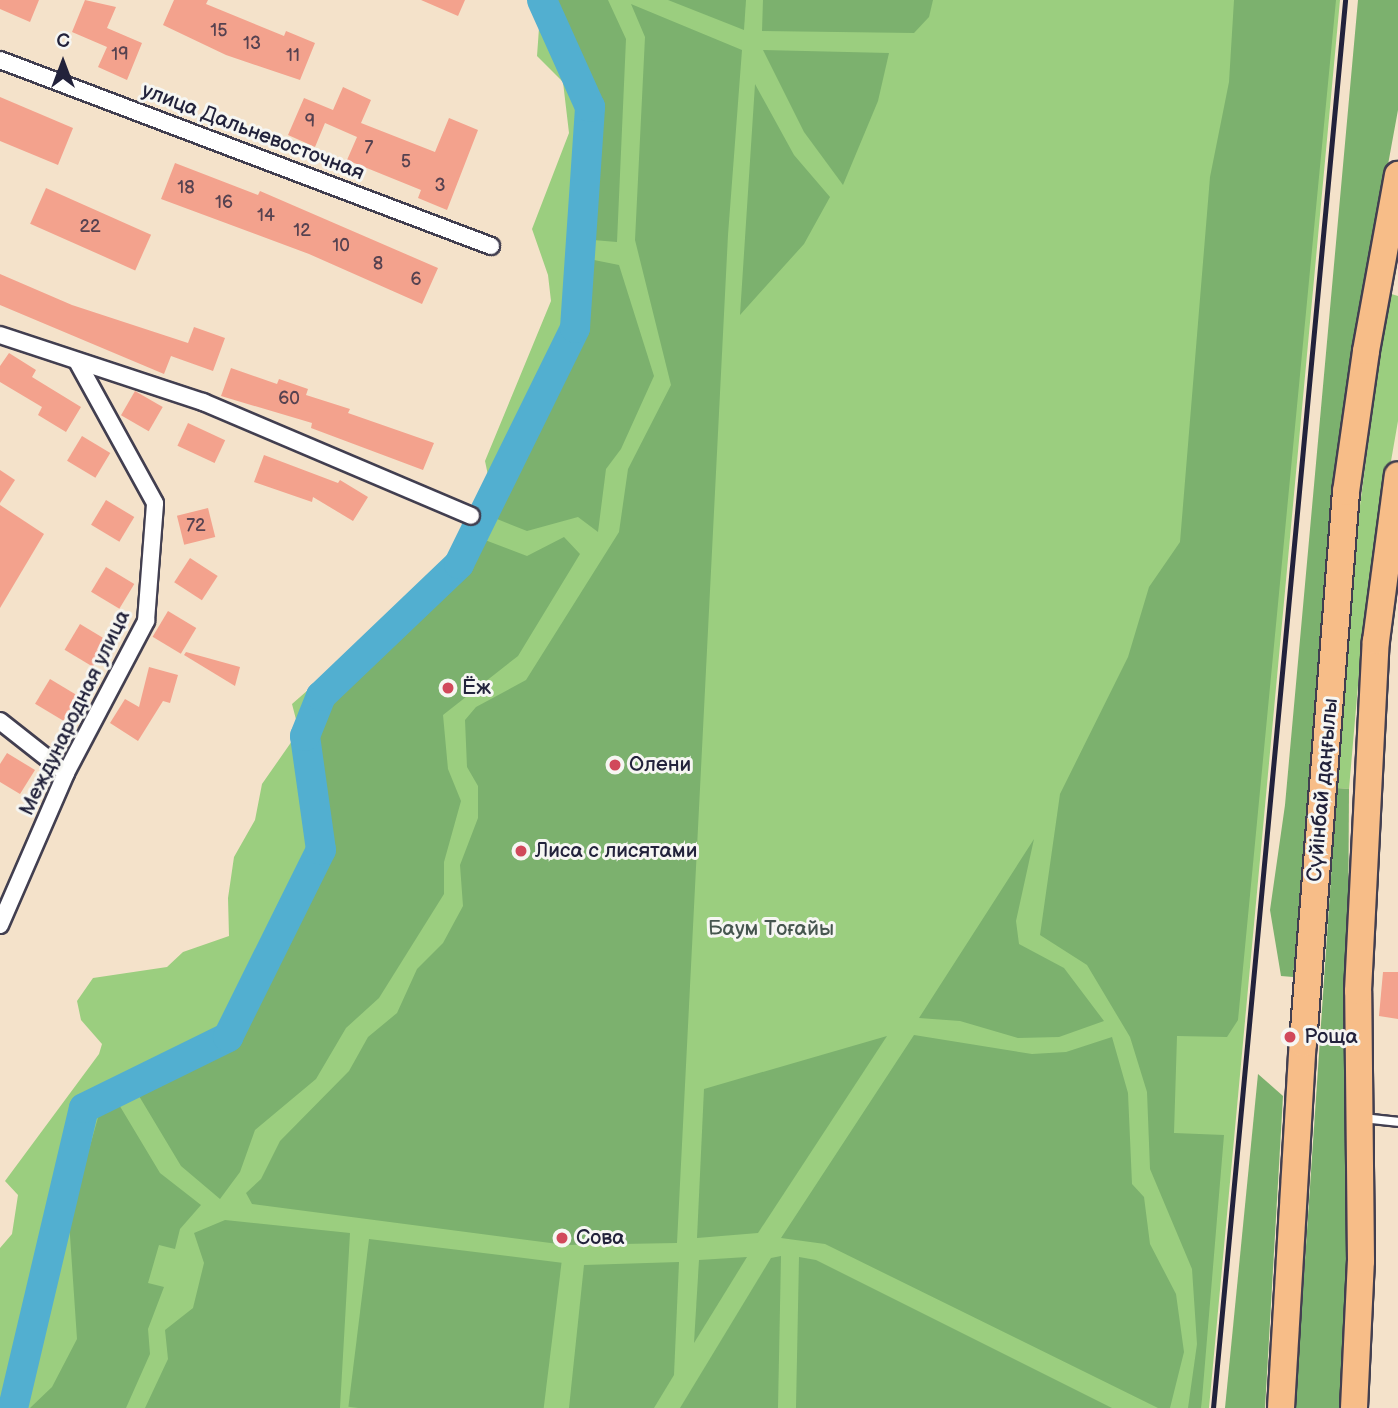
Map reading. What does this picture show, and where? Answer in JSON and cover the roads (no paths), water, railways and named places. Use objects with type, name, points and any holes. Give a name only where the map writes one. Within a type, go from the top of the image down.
[{"type":"main road","name":"Сүйінбай даңғылы","points":[[1281,1408],[1304,1029],[1346,492],[1398,175]]},
{"type":"main road","points":[[1383,256],[1385,271],[1398,285]]},
{"type":"main road","name":"Сүйінбай даңғылы","points":[[1354,1408],[1361,1274],[1358,991],[1376,641],[1398,475]]},
{"type":"street","name":"улица Дальневосточная","points":[[0,60],[491,246]]},
{"type":"street","points":[[0,335],[78,363],[203,402],[471,516]]},
{"type":"street","name":"Международная улица","points":[[0,925],[66,773],[146,621],[155,503],[78,363]]},
{"type":"street","points":[[0,721],[66,773]]},
{"type":"lane","points":[[1359,1118],[1398,1122]]},
{"type":"waterway","points":[[13,1408],[84,1108],[228,1037],[321,850],[305,736],[321,696],[459,564],[575,328],[590,107],[542,0]]},
{"type":"railway","points":[[1213,1408],[1345,0]]},
{"type":"place","name":"Ёж","points":[[448,688]]},
{"type":"place","name":"Олени","points":[[615,765]]},
{"type":"place","name":"Лиса с лисятами","points":[[521,851]]},
{"type":"place","name":"Роща","points":[[1290,1037]]},
{"type":"place","name":"Сова","points":[[562,1238]]},
{"type":"park label","name":"Баум Тоғайы","points":[[771,929]]}]
